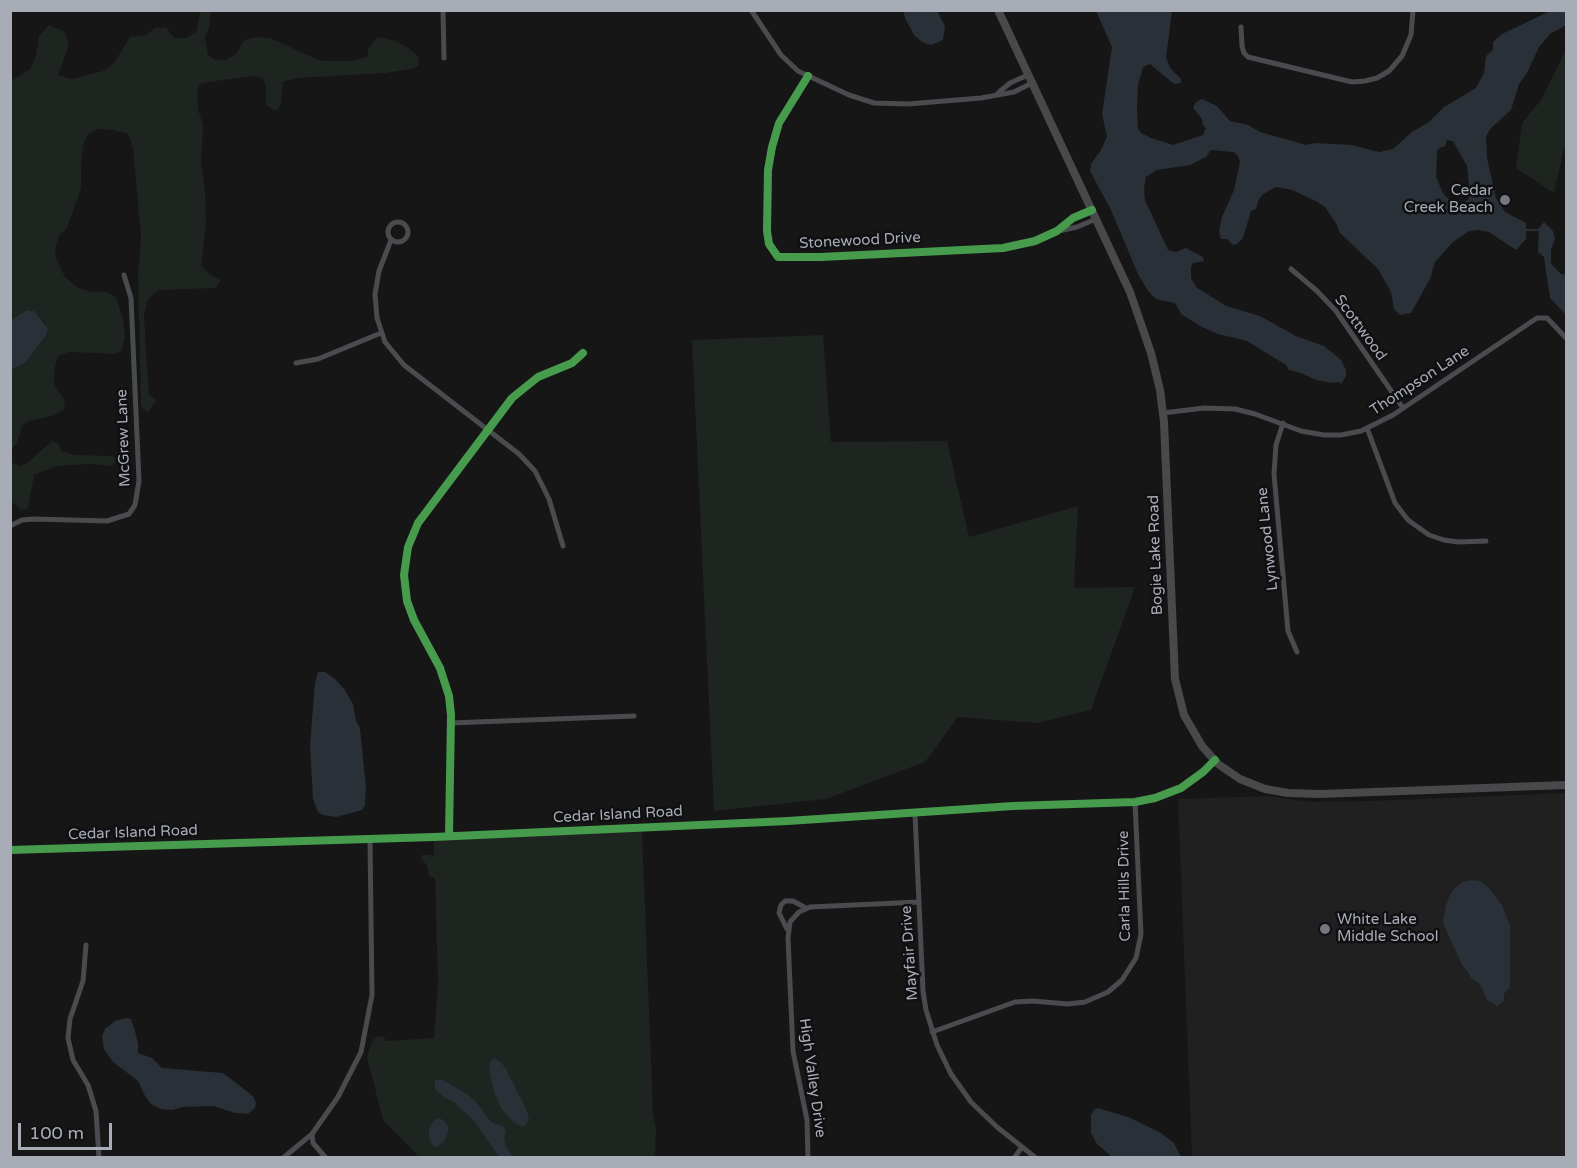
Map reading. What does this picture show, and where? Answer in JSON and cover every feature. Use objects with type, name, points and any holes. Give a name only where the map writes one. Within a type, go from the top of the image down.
[{"type":"main road","name":"Bogie Lake Road","points":[[998,10],[1092,210],[1143,326],[1157,375],[1163,413],[1174,679],[1188,725],[1202,746],[1234,775],[1251,784],[1295,794],[1566,785]]},
{"type":"street","points":[[443,10],[444,58]]},
{"type":"street","points":[[751,10],[782,55],[798,71],[849,95],[874,103],[908,104],[981,98],[1014,92],[1032,83]]},
{"type":"street","points":[[1241,27],[1242,46],[1248,57],[1352,82],[1365,81],[1377,78],[1389,71],[1402,56],[1411,35],[1413,10]]},
{"type":"street","points":[[997,94],[1010,83],[1028,75]]},
{"type":"street","name":"Stonewood Drive","points":[[808,76],[779,123],[768,170],[768,238],[769,244],[778,257],[1003,248],[1024,245],[1057,231],[1077,227],[1096,219]]},
{"type":"street","name":"Stonewood Drive","points":[[1057,231],[1073,218],[1092,210]]},
{"type":"street","points":[[391,240],[379,271],[375,294],[377,318],[385,342],[404,365],[519,454],[535,471],[549,499],[563,546]]},
{"type":"street","name":"Scottwood","points":[[1291,268],[1336,311],[1403,408]]},
{"type":"street","name":"McGrew Lane","points":[[10,526],[15,522],[28,520],[107,520],[129,514],[135,505],[139,481],[131,298],[124,275]]},
{"type":"street","name":"Thompson Lane","points":[[1163,413],[1220,408],[1256,414],[1301,431],[1341,435],[1367,428],[1403,408],[1537,318],[1547,318],[1566,338]]},
{"type":"street","points":[[296,363],[318,359],[381,333]]},
{"type":"street","points":[[448,836],[450,723],[448,696],[440,668],[414,621],[407,601],[404,575],[408,547],[418,523],[512,398],[528,383],[572,363],[583,353]]},
{"type":"street","name":"Lynwood Lane","points":[[1282,423],[1276,445],[1274,474],[1288,631],[1297,652]]},
{"type":"street","points":[[1367,428],[1395,503],[1408,520],[1429,535],[1444,540],[1458,543],[1486,541]]},
{"type":"street","points":[[450,723],[634,716]]},
{"type":"street","name":"Cedar Island Road","points":[[10,850],[448,836],[788,821],[1013,806],[1135,802],[1175,791],[1196,778],[1215,760]]},
{"type":"street","name":"Carla Hills Drive","points":[[932,1032],[1015,1002],[1068,1004],[1085,1002],[1108,992],[1122,980],[1136,958],[1141,933],[1135,802]]},
{"type":"street","name":"Mayfair Drive","points":[[915,814],[923,991],[932,1032],[944,1061],[966,1096],[984,1116],[1036,1158]]},
{"type":"street","points":[[283,1158],[312,1134],[338,1097],[361,1052],[372,995],[370,839]]},
{"type":"street","name":"High Valley Drive","points":[[808,1158],[807,1120],[793,1052],[788,930],[779,913],[781,904],[793,900],[806,908],[919,902]]},
{"type":"street","points":[[788,930],[793,917],[806,908]]},
{"type":"street","points":[[86,945],[83,981],[70,1019],[68,1038],[73,1060],[88,1085],[96,1111],[99,1158]]},
{"type":"street","points":[[312,1134],[313,1143],[326,1158]]},
{"type":"street","points":[[1014,1158],[1023,1147]]},
{"type":"shaded area","points":[[201,11],[211,11],[205,38],[208,55],[215,60],[226,60],[236,54],[244,40],[256,37],[270,38],[321,61],[352,61],[367,57],[369,47],[377,37],[393,40],[407,47],[418,56],[419,65],[415,68],[386,73],[297,78],[283,82],[281,105],[276,111],[266,105],[266,88],[263,78],[252,76],[201,83],[197,90],[198,109],[203,125],[201,163],[205,190],[206,225],[201,266],[221,280],[216,288],[159,290],[148,299],[144,314],[149,395],[156,400],[148,413],[141,407],[138,273],[141,236],[133,148],[128,134],[98,129],[89,134],[84,142],[81,189],[67,228],[59,236],[55,249],[56,258],[65,277],[78,288],[91,292],[107,292],[116,297],[123,319],[125,336],[122,349],[116,354],[69,352],[58,356],[54,371],[54,385],[64,399],[65,409],[52,416],[29,421],[22,426],[17,443],[11,449],[11,370],[26,362],[45,337],[45,324],[33,311],[27,310],[11,320],[11,81],[30,69],[36,56],[39,36],[49,25],[65,32],[69,45],[58,75],[71,79],[103,71],[114,63],[130,37],[146,35],[155,28],[166,27],[174,38],[186,38],[196,32]]},
{"type":"shaded area","points":[[903,11],[937,11],[945,26],[943,40],[931,45],[922,42],[914,35]]},
{"type":"shaded area","points":[[1096,11],[1172,11],[1166,58],[1171,69],[1181,79],[1181,83],[1174,84],[1150,64],[1143,67],[1138,85],[1138,128],[1141,133],[1151,138],[1173,145],[1203,135],[1206,128],[1193,108],[1196,102],[1202,99],[1217,106],[1230,121],[1248,125],[1260,132],[1306,145],[1316,143],[1351,145],[1379,152],[1393,149],[1412,132],[1429,122],[1444,107],[1476,88],[1484,73],[1486,56],[1493,50],[1493,42],[1502,34],[1550,11],[1566,11],[1566,25],[1550,34],[1539,47],[1527,73],[1519,84],[1511,110],[1490,129],[1486,137],[1487,158],[1496,198],[1505,212],[1526,223],[1526,239],[1516,250],[1489,232],[1469,231],[1453,242],[1435,262],[1430,279],[1411,313],[1400,315],[1394,309],[1391,292],[1378,269],[1340,233],[1325,207],[1292,190],[1276,187],[1263,194],[1256,209],[1251,211],[1243,238],[1237,244],[1233,245],[1227,239],[1221,239],[1219,231],[1222,217],[1234,190],[1240,162],[1238,156],[1233,152],[1211,150],[1206,157],[1190,165],[1157,170],[1146,177],[1145,200],[1168,250],[1176,252],[1186,248],[1203,257],[1204,261],[1193,263],[1191,267],[1191,278],[1196,287],[1226,306],[1260,316],[1296,336],[1324,346],[1341,360],[1346,376],[1341,384],[1316,380],[1289,370],[1286,365],[1247,341],[1218,334],[1200,326],[1181,314],[1175,303],[1156,299],[1148,291],[1138,274],[1111,210],[1090,171],[1091,164],[1107,137],[1102,114],[1112,47]],"holes":[[[1447,140],[1453,141],[1467,166],[1470,194],[1468,200],[1457,204],[1452,203],[1443,193],[1436,177],[1437,151],[1445,146]]]},
{"type":"shaded area","points":[[1566,50],[1566,148],[1554,193],[1516,168],[1522,123],[1541,100]]},
{"type":"shaded area","points":[[1544,222],[1553,231],[1555,238],[1551,250],[1551,264],[1561,274],[1566,275],[1566,315],[1550,298],[1544,257],[1538,252],[1539,228]]},
{"type":"shaded area","points":[[27,310],[34,311],[48,329],[45,337],[26,362],[11,370],[11,320]]},
{"type":"shaded area","points":[[823,335],[831,442],[947,441],[969,537],[1078,506],[1074,588],[1135,587],[1091,710],[1037,723],[958,717],[925,762],[826,799],[714,811],[692,340]]},
{"type":"shaded area","points":[[52,441],[59,444],[61,451],[76,455],[113,456],[118,462],[111,466],[90,464],[56,466],[34,475],[28,508],[22,511],[11,501],[11,462],[20,466],[27,463]]},
{"type":"shaded area","points":[[318,672],[325,672],[344,689],[353,704],[356,721],[360,728],[366,788],[365,805],[362,810],[336,817],[318,812],[313,799],[310,745]]},
{"type":"shaded area","points":[[1566,793],[1566,1157],[1192,1157],[1178,799],[1270,796],[1309,802]]},
{"type":"shaded area","points":[[642,831],[653,1112],[656,1128],[655,1157],[419,1157],[383,1120],[367,1057],[372,1041],[378,1036],[384,1037],[386,1041],[434,1038],[438,981],[435,878],[429,876],[427,865],[421,859],[422,855],[434,857],[434,840]]},
{"type":"shaded area","points":[[1480,881],[1488,887],[1502,905],[1510,926],[1510,987],[1504,994],[1504,1001],[1497,1006],[1487,1000],[1480,984],[1471,978],[1462,965],[1443,923],[1446,905],[1452,891],[1462,882]]},
{"type":"shaded area","points":[[131,1019],[138,1043],[138,1053],[152,1058],[162,1068],[223,1073],[253,1096],[256,1103],[255,1108],[248,1114],[235,1113],[213,1106],[183,1107],[172,1110],[152,1105],[138,1081],[113,1062],[104,1049],[102,1037],[105,1029],[115,1021]]},
{"type":"shaded area","points":[[493,1058],[505,1067],[527,1111],[529,1120],[524,1127],[514,1123],[501,1108],[494,1092],[489,1069]]},
{"type":"shaded area","points":[[435,1080],[443,1080],[468,1095],[491,1122],[502,1126],[506,1130],[504,1139],[506,1146],[513,1157],[499,1157],[476,1123],[454,1102],[435,1089]]},
{"type":"shaded area","points":[[1098,1108],[1128,1117],[1161,1133],[1174,1143],[1181,1157],[1112,1157],[1097,1144],[1091,1133],[1091,1115]]},
{"type":"shaded area","points":[[439,1118],[445,1121],[449,1129],[445,1140],[438,1147],[433,1146],[429,1138],[429,1129],[433,1121]]},
{"type":"waterway","points":[[1526,230],[1539,230]]},
{"type":"cycle path","points":[[808,76],[779,123],[768,170],[767,231],[769,244],[778,257],[1003,248],[1035,241],[1057,231],[1073,218],[1092,210]]},
{"type":"cycle path","points":[[449,836],[451,715],[449,696],[440,668],[414,620],[407,601],[404,575],[408,547],[418,523],[512,398],[538,377],[572,363],[583,353]]},
{"type":"cycle path","points":[[10,850],[434,837],[788,821],[1013,806],[1135,802],[1155,798],[1181,788],[1215,760]]},
{"type":"place","name":"Cedar Creek Beach","points":[[1505,200]]},
{"type":"place","name":"White Lake Middle School","points":[[1325,929]]}]
